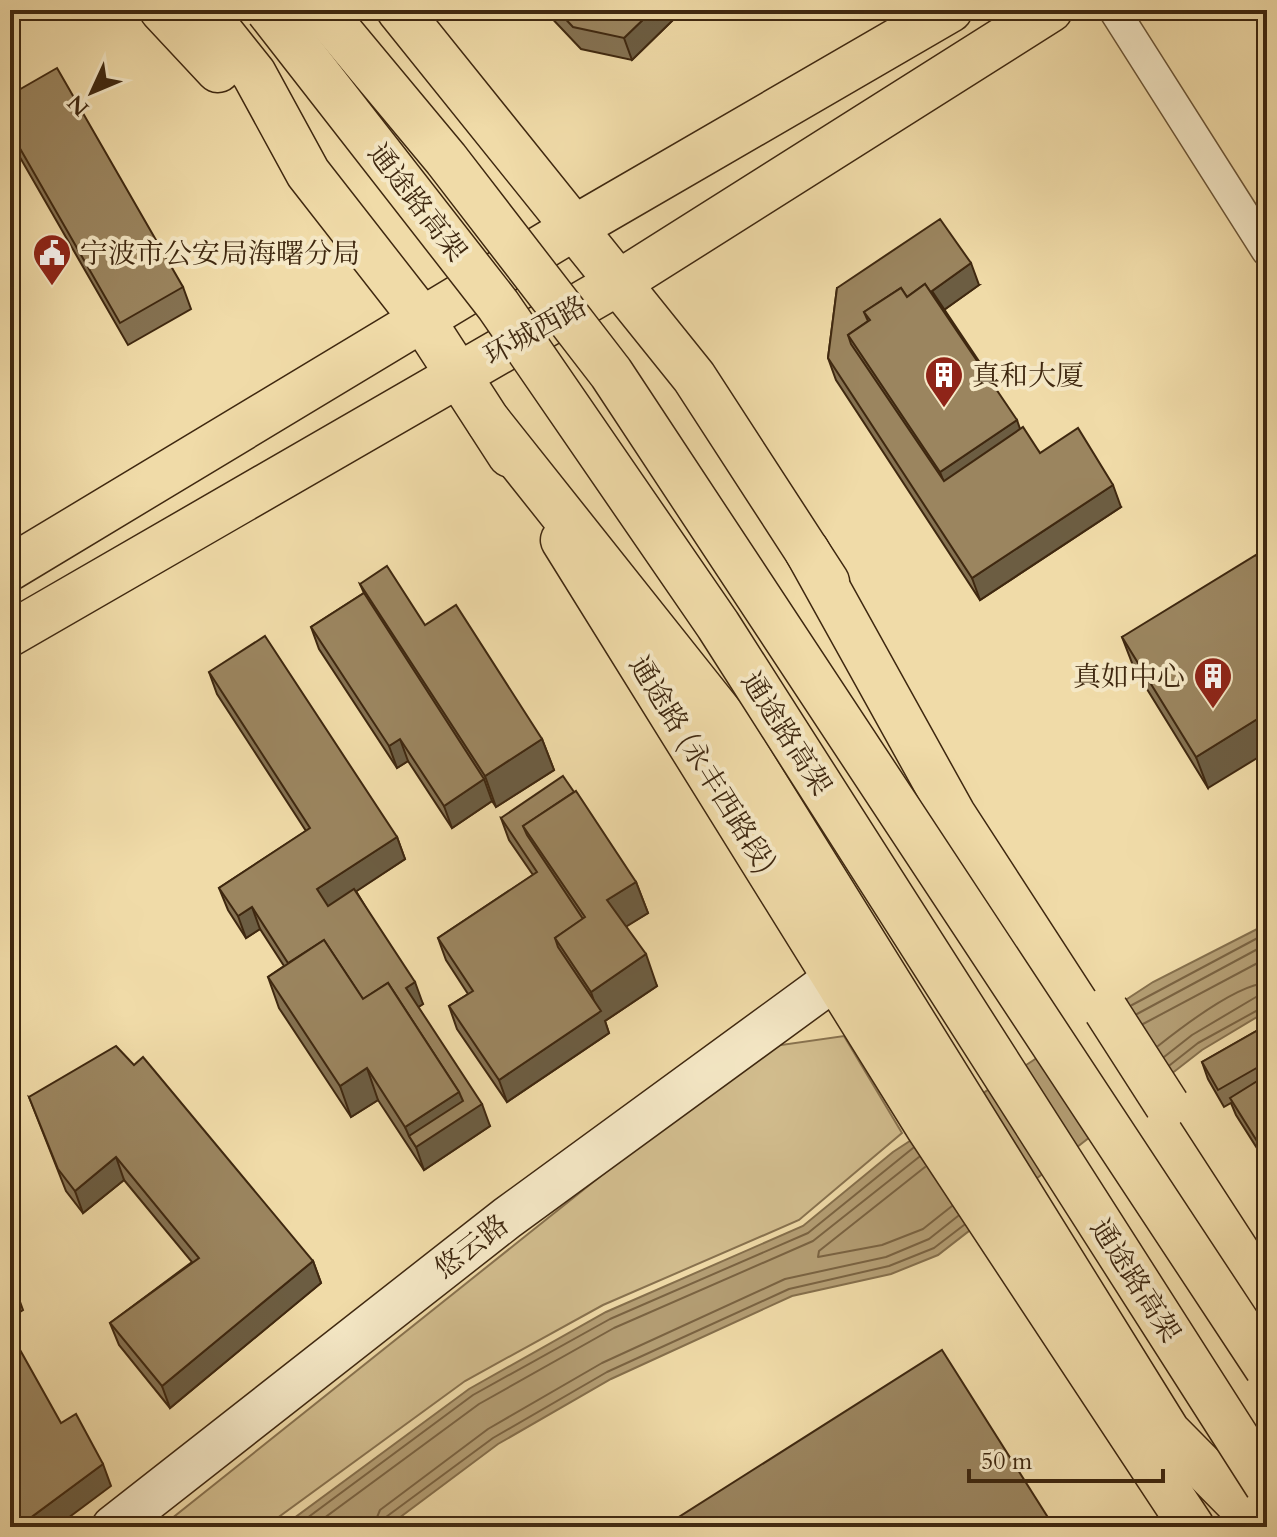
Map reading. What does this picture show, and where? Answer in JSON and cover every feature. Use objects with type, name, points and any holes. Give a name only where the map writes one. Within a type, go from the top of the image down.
[{"type":"main road","points":[[162,10],[308,173]]},
{"type":"main road","name":"通途路 (永丰西路段)","points":[[203,10],[254,74],[308,173],[422,319],[837,977],[928,1127],[1192,1527]]},
{"type":"main road","name":"通途路高架","points":[[268,10],[498,305],[701,599],[1267,1485]]},
{"type":"main road","name":"通途路高架","points":[[322,10],[446,159],[611,373],[1267,1368]]},
{"type":"main road","points":[[399,10],[694,377],[1267,1258]]},
{"type":"main road","points":[[10,568],[574,228],[950,10]]},
{"type":"main road","name":"环城西路","points":[[10,634],[457,373],[618,283],[1050,10]]},
{"type":"main road","points":[[489,422],[725,719],[1168,1432],[1262,1527]]},
{"type":"main road","points":[[807,551],[953,814],[1267,1298]]},
{"type":"street","points":[[1114,10],[1267,251]]},
{"type":"street","name":"悠云路","points":[[113,1527],[507,1218],[837,977]]},
{"type":"shaded area","points":[[844,1036],[902,1133],[799,1220],[603,1305],[465,1381],[265,1527],[161,1527],[761,1048]]},
{"type":"water","points":[[1267,924],[1267,1011],[1202,1050],[938,1255],[891,1274],[792,1296],[611,1379],[498,1444],[387,1527],[282,1527],[469,1389],[606,1312],[803,1226],[893,1152],[1153,982]]},
{"type":"building","points":[[557,10],[653,10],[624,38],[573,27]]},
{"type":"building","points":[[57,68],[183,287],[120,323],[10,131],[10,95]]},
{"type":"building","points":[[940,219],[971,263],[932,291],[997,388],[925,284],[907,297],[901,288],[864,312],[868,321],[848,335],[851,344],[944,481],[1023,427],[1040,453],[1078,428],[1113,485],[972,578],[828,358],[837,288]]},
{"type":"building","name":"真和大厦","points":[[925,284],[1017,420],[940,472],[848,335],[870,320],[864,312],[901,288],[907,297]]},
{"type":"building","name":"真如中心","points":[[1256,555],[1267,574],[1267,713],[1196,757],[1122,637]]},
{"type":"building","points":[[387,566],[425,625],[456,605],[542,739],[485,776],[360,584]]},
{"type":"building","points":[[364,593],[484,779],[444,806],[400,739],[389,746],[311,627]]},
{"type":"building","points":[[265,636],[397,837],[317,889],[328,906],[354,889],[415,982],[406,988],[482,1104],[416,1147],[409,1136],[463,1101],[388,983],[363,999],[324,940],[288,963],[252,907],[238,916],[219,888],[310,828],[209,672]]},
{"type":"building","points":[[563,776],[574,792],[523,826],[583,919],[555,938],[601,1011],[499,1080],[449,1006],[473,991],[438,938],[537,872],[501,818]]},
{"type":"building","points":[[576,791],[636,882],[607,900],[646,954],[591,992],[555,938],[585,917],[523,826]]},
{"type":"building","points":[[324,940],[363,999],[388,983],[459,1092],[405,1127],[367,1068],[340,1086],[268,977]]},
{"type":"building","points":[[1267,1025],[1267,1062],[1218,1090],[1202,1062]]},
{"type":"building","points":[[116,1046],[134,1065],[143,1057],[313,1261],[162,1386],[110,1323],[199,1258],[116,1157],[75,1191],[58,1169],[29,1097]]},
{"type":"building","points":[[1267,1075],[1267,1157],[1230,1098]]},
{"type":"building","points":[[10,1332],[61,1423],[76,1414],[103,1464],[18,1527],[10,1527]]},
{"type":"building","points":[[942,1350],[1054,1527],[663,1527]]},
{"type":"place","name":"宁波市公安局海曙分局","points":[[52,287]]},
{"type":"place","name":"真和大厦","points":[[944,409]]},
{"type":"place","name":"真如中心","points":[[1213,710]]}]
